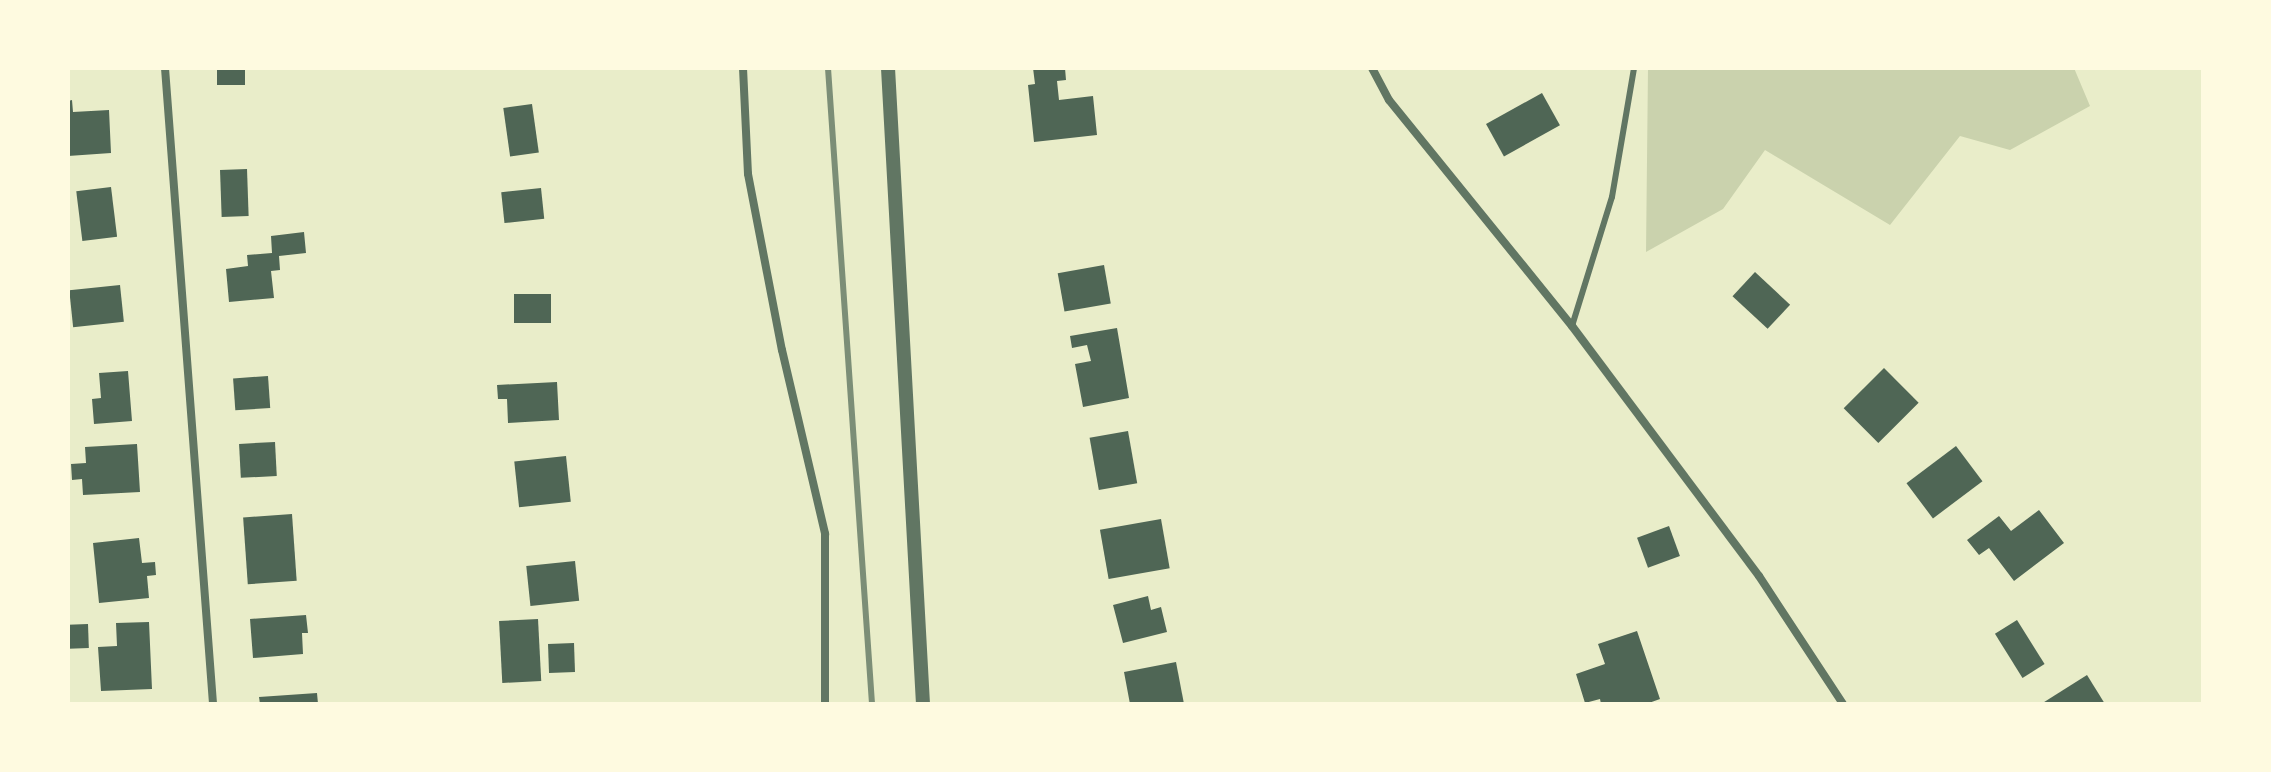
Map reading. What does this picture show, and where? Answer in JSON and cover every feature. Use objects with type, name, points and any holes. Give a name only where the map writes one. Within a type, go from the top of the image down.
[{"type":"street","points":[[165,68],[213,704]]},
{"type":"street","points":[[743,68],[748,174],[782,350],[825,534],[825,704]]},
{"type":"street","points":[[888,68],[923,704]]},
{"type":"street","points":[[1372,68],[1389,100],[1572,326],[1759,576],[1843,704]]},
{"type":"lane","points":[[1572,326],[1612,197],[1634,68]]},
{"type":"green space","points":[[1648,68],[2074,68],[2090,106],[2010,150],[1960,136],[1890,225],[1765,150],[1723,209],[1646,252]]},
{"type":"building","points":[[217,68],[245,68],[245,85],[217,85]]},
{"type":"building","points":[[1033,68],[1065,68],[1066,80],[1057,81],[1059,100],[1093,96],[1097,135],[1034,142],[1028,85],[1035,84]]},
{"type":"building","points":[[1542,93],[1560,125],[1504,156],[1486,124]]},
{"type":"building","points":[[72,100],[73,112],[109,110],[111,153],[68,156],[68,101]]},
{"type":"building","points":[[532,104],[539,153],[510,157],[503,108]]},
{"type":"building","points":[[247,169],[249,216],[222,217],[220,170]]},
{"type":"building","points":[[111,187],[117,237],[82,241],[76,191]]},
{"type":"building","points":[[541,188],[544,219],[504,223],[501,192]]},
{"type":"building","points":[[304,232],[306,253],[279,256],[280,270],[271,271],[274,298],[229,302],[226,269],[248,266],[247,255],[272,253],[271,236]]},
{"type":"building","points":[[1104,265],[1111,303],[1064,312],[1058,273]]},
{"type":"building","points":[[1755,272],[1790,305],[1768,329],[1732,296]]},
{"type":"building","points":[[120,285],[124,322],[73,327],[69,290]]},
{"type":"building","points":[[514,294],[551,294],[551,323],[514,323]]},
{"type":"building","points":[[1117,328],[1129,398],[1083,407],[1075,364],[1091,361],[1087,345],[1072,348],[1070,336]]},
{"type":"building","points":[[1884,368],[1919,403],[1878,443],[1844,408]]},
{"type":"building","points":[[128,371],[132,421],[94,424],[92,399],[101,398],[99,373]]},
{"type":"building","points":[[268,376],[270,408],[235,410],[233,378]]},
{"type":"building","points":[[557,382],[559,420],[508,423],[507,399],[498,399],[497,385]]},
{"type":"building","points":[[1128,431],[1137,483],[1099,490],[1090,438]]},
{"type":"building","points":[[275,442],[277,476],[241,478],[239,444]]},
{"type":"building","points":[[137,444],[140,492],[83,495],[82,479],[72,480],[71,464],[86,463],[85,447]]},
{"type":"building","points":[[1956,446],[1982,481],[1933,518],[1906,483]]},
{"type":"building","points":[[566,456],[571,502],[519,507],[514,461]]},
{"type":"building","points":[[2039,510],[2064,543],[2014,581],[1989,548],[1979,555],[1967,540],[1999,516],[2011,531]]},
{"type":"building","points":[[292,514],[297,581],[248,584],[243,517]]},
{"type":"building","points":[[1161,519],[1170,568],[1109,579],[1100,530]]},
{"type":"building","points":[[1669,526],[1680,556],[1648,568],[1637,538]]},
{"type":"building","points":[[139,538],[142,563],[155,562],[156,575],[147,576],[149,598],[99,603],[93,543]]},
{"type":"building","points":[[575,561],[579,601],[530,606],[526,566]]},
{"type":"building","points":[[1148,596],[1151,610],[1161,607],[1167,632],[1123,643],[1113,605]]},
{"type":"building","points":[[306,615],[308,633],[302,633],[303,654],[253,658],[250,619]]},
{"type":"building","points":[[538,619],[541,681],[502,683],[499,621]]},
{"type":"building","points":[[2017,620],[2045,664],[2023,678],[1995,634]]},
{"type":"building","points":[[149,622],[152,689],[101,691],[98,647],[117,646],[116,623]]},
{"type":"building","points":[[88,624],[89,648],[69,649],[68,625]]},
{"type":"building","points":[[1637,631],[1660,699],[1646,704],[1601,704],[1600,699],[1585,703],[1576,674],[1605,664],[1598,644]]},
{"type":"building","points":[[574,643],[575,672],[549,673],[548,644]]},
{"type":"building","points":[[1176,662],[1184,704],[1130,704],[1124,672]]},
{"type":"building","points":[[2087,675],[2105,704],[2041,704]]},
{"type":"building","points":[[317,693],[318,704],[260,704],[259,697]]},
{"type":"railway","points":[[828,68],[872,704]]}]
